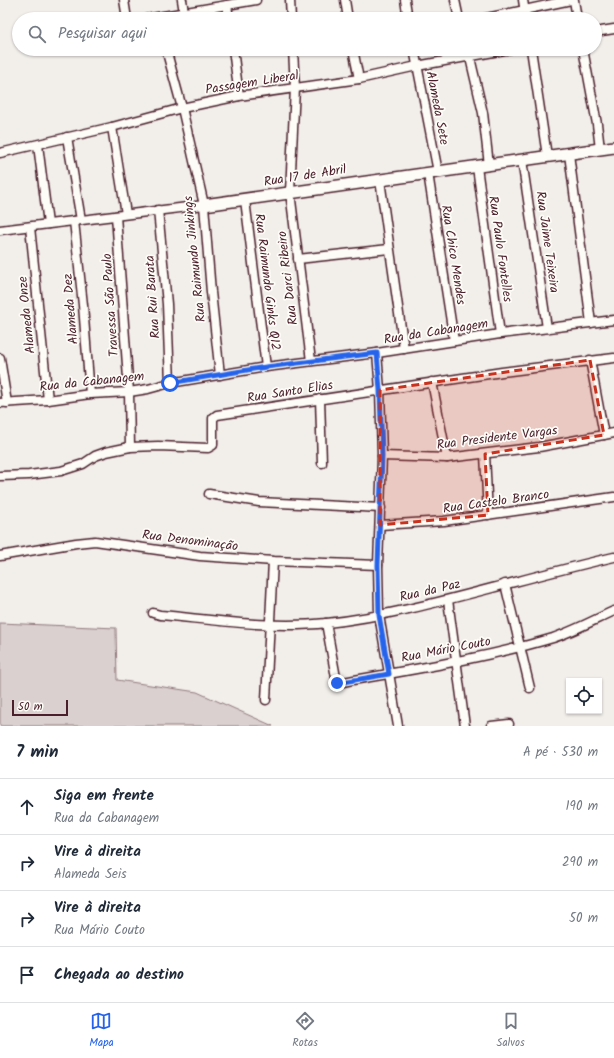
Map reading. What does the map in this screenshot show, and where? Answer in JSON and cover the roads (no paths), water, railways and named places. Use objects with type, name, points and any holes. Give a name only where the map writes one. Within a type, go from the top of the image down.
[{"type":"street","points":[[124,0],[126,12]]},
{"type":"street","points":[[182,0],[184,12],[256,0]]},
{"type":"street","points":[[290,0],[291,12]]},
{"type":"street","points":[[345,0],[347,12]]},
{"type":"street","points":[[405,0],[407,12]]},
{"type":"street","points":[[454,0],[457,12]]},
{"type":"street","points":[[523,0],[525,12]]},
{"type":"street","points":[[535,12],[572,0],[575,12]]},
{"type":"street","points":[[227,5],[228,12]]},
{"type":"street","points":[[602,31],[614,29]]},
{"type":"street","name":"Rua Raimundo Jinkings","points":[[168,56],[182,108],[204,204],[211,292],[220,375]]},
{"type":"street","points":[[234,56],[239,96]]},
{"type":"street","name":"Rua Darci Ribeiro","points":[[293,56],[295,88],[290,192],[311,361]]},
{"type":"street","points":[[354,56],[359,79]]},
{"type":"street","name":"Alameda Sete","points":[[415,56],[433,173]]},
{"type":"street","name":"Passagem Liberal","points":[[0,153],[112,127],[182,108],[239,96],[359,79],[457,56]]},
{"type":"street","points":[[470,56],[483,113],[489,165]]},
{"type":"street","points":[[532,56],[547,156]]},
{"type":"street","points":[[584,56],[597,124],[600,149]]},
{"type":"street","points":[[112,127],[126,214]]},
{"type":"street","name":"Alameda Dez","points":[[67,137],[78,220],[90,394]]},
{"type":"street","points":[[38,144],[48,224]]},
{"type":"street","name":"Rua 17 de Abril","points":[[0,230],[245,200],[290,192],[614,147]]},
{"type":"street","points":[[569,154],[591,323]]},
{"type":"street","name":"Rua Jaime Teixeira","points":[[522,160],[547,328]]},
{"type":"street","name":"Rua Paulo Fontelles","points":[[477,167],[500,334]]},
{"type":"street","name":"Rua Chico Mendes","points":[[433,173],[454,341]]},
{"type":"street","points":[[380,180],[404,349]]},
{"type":"street","name":"Rua Raimundo Ginks Q12","points":[[245,200],[266,367]]},
{"type":"street","name":"Rua Rui Barata","points":[[158,210],[167,304],[170,383]]},
{"type":"street","name":"Travessa São Paulo","points":[[116,216],[129,392],[130,447]]},
{"type":"street","name":"Alameda Onze","points":[[30,227],[48,400]]},
{"type":"street","points":[[298,259],[389,249]]},
{"type":"street","name":"Rua da Cabanagem","points":[[3,403],[48,400],[90,394],[129,392],[170,383],[266,367],[377,353],[500,334],[614,320]]},
{"type":"street","points":[[377,353],[380,390],[382,456],[378,565],[379,615],[398,726]]},
{"type":"street","points":[[0,358],[3,403]]},
{"type":"street","name":"Rua Santo Elias","points":[[0,476],[29,475],[61,471],[83,464],[95,456],[106,452],[130,447],[158,446],[208,448],[213,444],[212,422],[213,418],[217,415],[432,382],[614,358]]},
{"type":"street","points":[[590,360],[604,435]]},
{"type":"street","points":[[432,382],[447,458]]},
{"type":"street","points":[[320,399],[322,463]]},
{"type":"street","name":"Rua Presidente Vargas","points":[[382,456],[447,458],[539,447],[614,433]]},
{"type":"street","points":[[485,454],[488,515]]},
{"type":"street","points":[[210,494],[259,502],[381,508]]},
{"type":"street","name":"Rua Castelo Branco","points":[[380,525],[444,521],[614,498]]},
{"type":"street","name":"Rua Denominação","points":[[0,556],[76,543],[95,542],[200,556],[273,561],[378,565]]},
{"type":"street","name":"Rua da Paz","points":[[153,613],[160,615],[270,624],[326,623],[379,615],[448,600],[614,557]]},
{"type":"street","points":[[266,700],[273,561]]},
{"type":"street","points":[[505,584],[530,688]]},
{"type":"street","points":[[448,600],[465,726]]},
{"type":"street","name":"Rua Mário Couto","points":[[326,623],[337,683],[456,661],[554,637],[579,628],[614,610]]},
{"type":"street","points":[[491,726],[509,724]]}]
